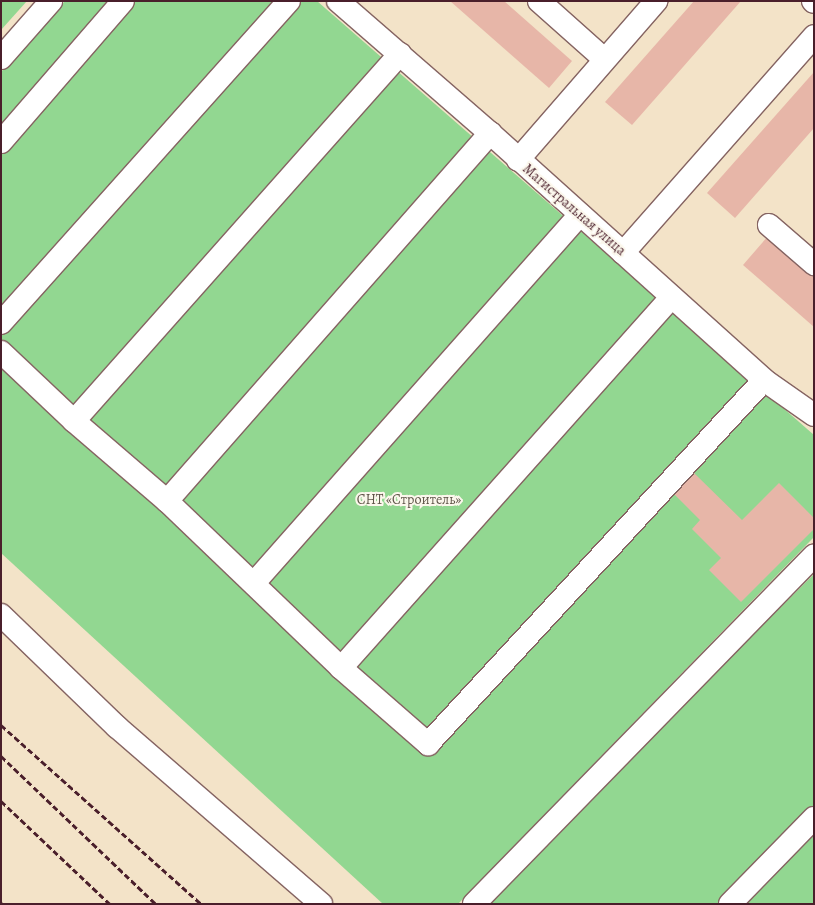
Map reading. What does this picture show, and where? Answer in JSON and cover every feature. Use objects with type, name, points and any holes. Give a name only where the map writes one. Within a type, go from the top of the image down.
[{"type":"street","points":[[1,58],[51,1]]},
{"type":"street","points":[[1,142],[124,1]]},
{"type":"street","points":[[1,323],[289,1]]},
{"type":"street","name":"Магистральная улица","points":[[338,1],[490,132],[518,160],[764,380],[814,415]]},
{"type":"street","points":[[539,1],[604,60]]},
{"type":"street","points":[[518,160],[656,1]]},
{"type":"street","points":[[623,253],[814,36]]},
{"type":"street","points":[[74,421],[400,54]]},
{"type":"street","points":[[167,501],[490,132]]},
{"type":"street","points":[[254,583],[580,214]]},
{"type":"street","points":[[769,225],[814,264]]},
{"type":"street","points":[[342,668],[672,297]]},
{"type":"street","points":[[1,352],[74,421],[167,501],[342,668],[428,744],[764,380]]},
{"type":"street","points":[[474,904],[814,555]]},
{"type":"street","points":[[1,615],[117,727],[321,904]]},
{"type":"street","points":[[730,904],[814,818]]},
{"type":"green space","points":[[1,1],[27,1],[1,30]]},
{"type":"green space","name":"СНТ «Строитель»","points":[[65,1],[317,1],[814,435],[814,537],[458,904],[383,904],[1,553],[1,72]]},
{"type":"green space","points":[[814,574],[814,904],[483,904]]},
{"type":"building","points":[[450,1],[504,1],[572,61],[549,88]]},
{"type":"building","points":[[694,1],[741,1],[632,125],[605,102]]},
{"type":"building","points":[[814,72],[814,128],[735,218],[707,193]]},
{"type":"building","points":[[768,236],[814,276],[814,327],[743,265]]},
{"type":"building","points":[[694,473],[742,520],[779,483],[814,518],[814,529],[741,602],[709,570],[721,558],[692,529],[700,520],[674,494]]},
{"type":"railway","points":[[1,725],[201,904]]},
{"type":"railway","points":[[1,756],[156,904]]},
{"type":"railway","points":[[1,801],[110,904]]}]
